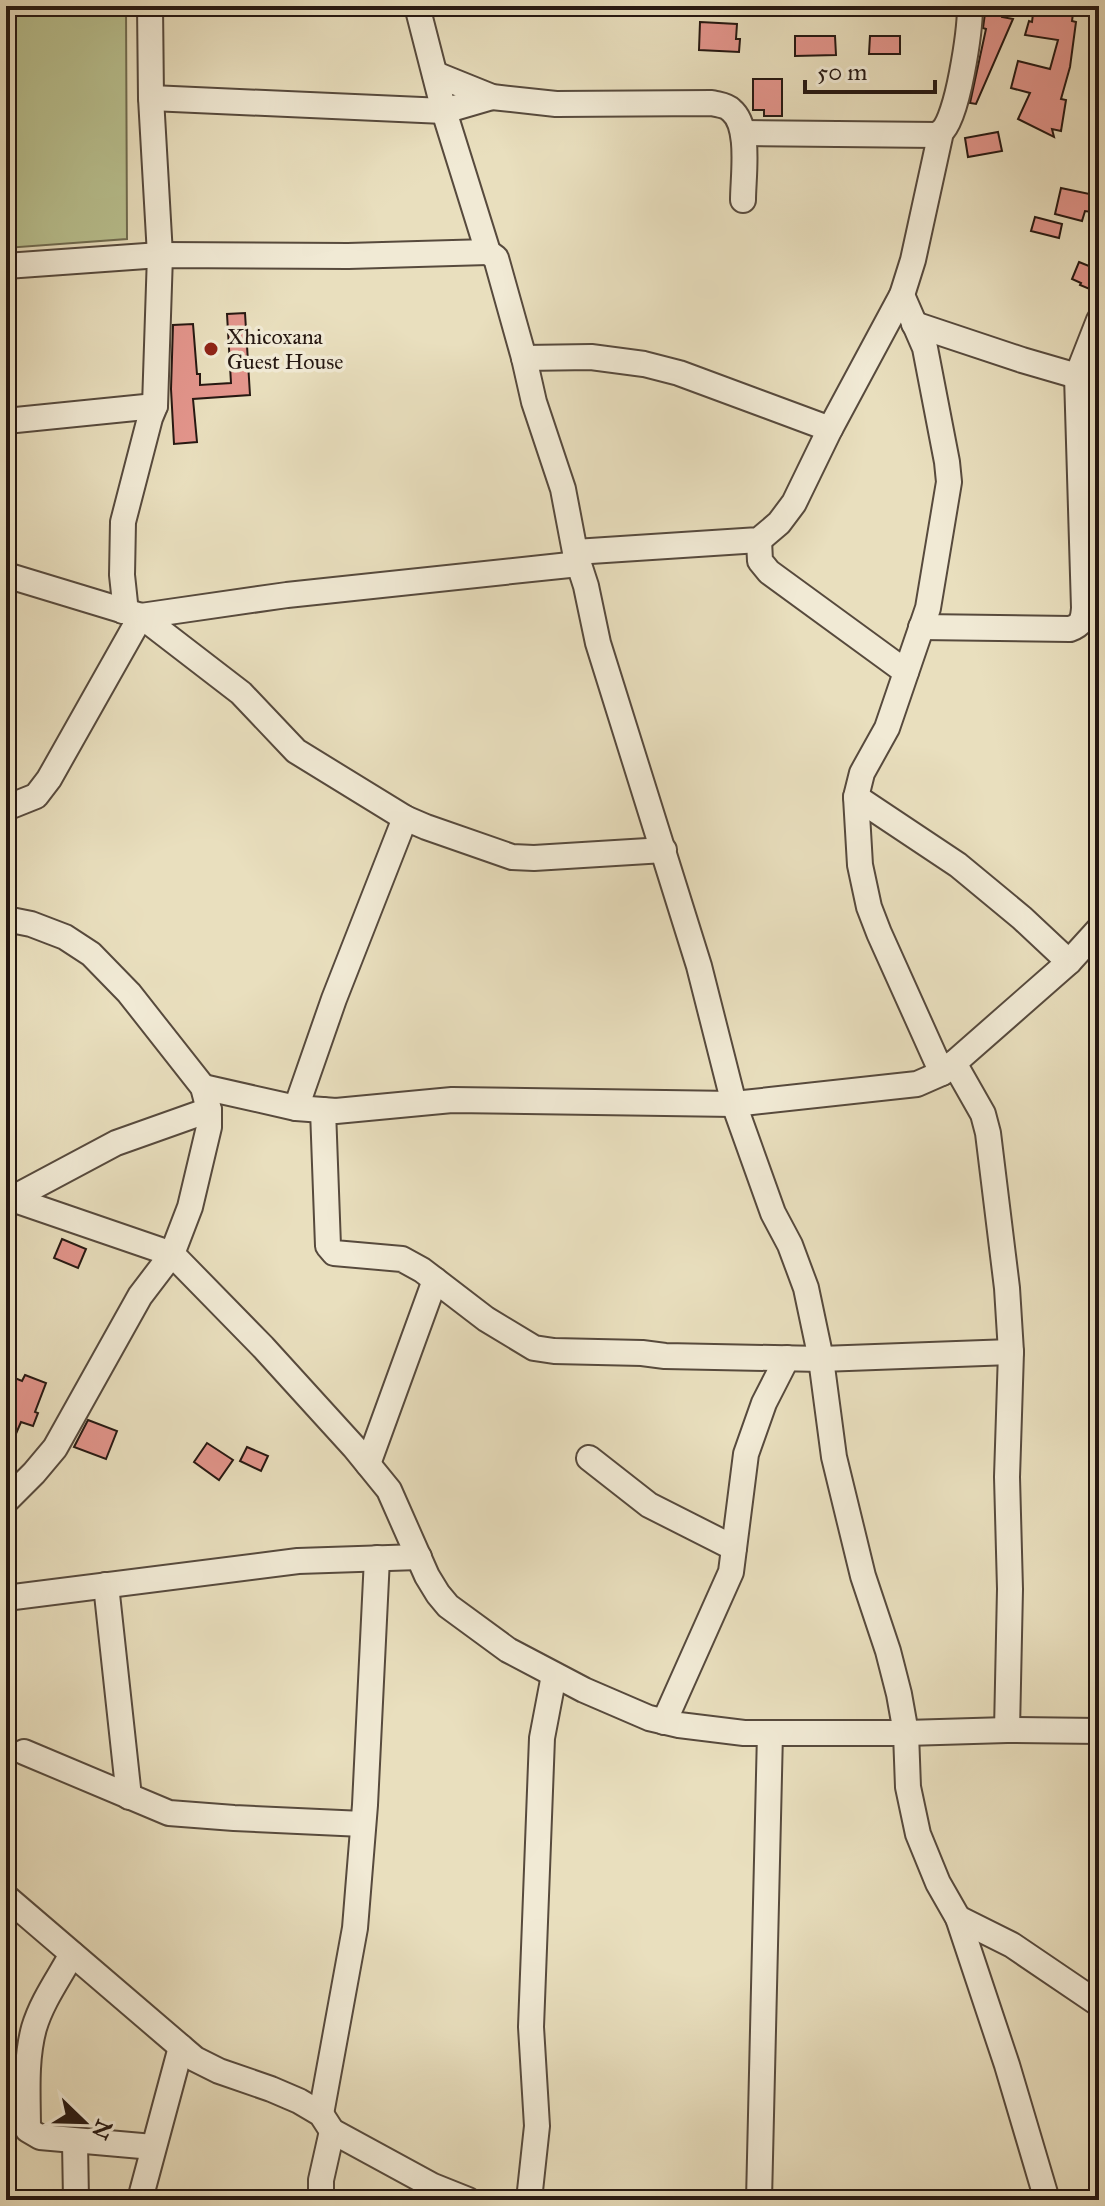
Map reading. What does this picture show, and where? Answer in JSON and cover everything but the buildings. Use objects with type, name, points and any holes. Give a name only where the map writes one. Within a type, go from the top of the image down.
[{"type":"street","points":[[150,6],[151,98],[160,255],[155,406],[123,522],[125,603],[132,613],[241,693],[296,751],[405,818],[512,857],[664,850]]},
{"type":"street","points":[[417,6],[444,111],[488,252],[496,258],[546,444],[563,489],[598,643],[699,966],[734,1104],[773,1213],[790,1245],[806,1288],[821,1359],[834,1457],[863,1576],[892,1665],[906,1733],[908,1787],[918,1834],[938,1883],[958,1918],[1007,2065],[1047,2200]]},
{"type":"street","points":[[744,133],[937,135],[947,128],[951,120],[964,60],[970,6]]},
{"type":"street","points":[[435,74],[492,97],[556,104],[712,103],[725,106],[734,111],[744,133],[743,200]]},
{"type":"street","points":[[151,98],[444,111],[492,97]]},
{"type":"street","points":[[6,575],[132,613],[577,558],[759,540],[779,523],[794,503],[902,295],[913,260],[941,132]]},
{"type":"street","points":[[6,266],[160,255],[348,256],[488,252]]},
{"type":"street","points":[[902,295],[925,348],[949,482],[928,608],[887,728],[862,773],[856,797],[860,865],[869,907],[879,933],[948,1068],[983,1114],[988,1133],[1007,1288],[1011,1352],[1007,1477],[1010,1589],[1007,1730]]},
{"type":"street","points":[[921,627],[1070,629],[1080,625],[1084,608],[1077,376],[1099,320]]},
{"type":"street","points":[[914,324],[1077,376]]},
{"type":"street","points":[[524,358],[591,357],[644,364],[679,373],[830,429]]},
{"type":"street","points":[[6,421],[155,406]]},
{"type":"street","points":[[759,540],[760,561],[769,572],[906,672]]},
{"type":"street","points":[[6,808],[36,796],[49,779],[132,613]]},
{"type":"street","points":[[856,797],[958,865],[1069,962]]},
{"type":"street","points":[[296,1108],[334,999],[405,818]]},
{"type":"street","points":[[6,919],[31,924],[65,937],[91,954],[129,993],[206,1098],[209,1127],[190,1207],[172,1254],[140,1296],[55,1448],[6,1501]]},
{"type":"street","points":[[9,1198],[206,1098],[336,1111],[452,1100],[734,1104],[917,1084],[948,1068],[1069,962],[1099,929]]},
{"type":"street","points":[[323,1110],[328,1246],[334,1253],[402,1259],[486,1319],[534,1348],[665,1356],[821,1359],[1011,1352]]},
{"type":"street","points":[[9,1198],[172,1254],[263,1347],[389,1490],[419,1557],[438,1594],[448,1606],[508,1650],[584,1690],[649,1718],[744,1733],[1099,1731]]},
{"type":"street","points":[[368,1464],[435,1280]]},
{"type":"street","points":[[664,1722],[728,1581],[746,1454],[764,1403],[787,1358]]},
{"type":"street","points":[[589,1458],[649,1505],[734,1548]]},
{"type":"street","points":[[6,1598],[298,1561],[419,1557]]},
{"type":"street","points":[[321,2200],[326,2123],[355,1928],[377,1558]]},
{"type":"street","points":[[106,1585],[129,1797]]},
{"type":"street","points":[[529,2200],[537,2126],[531,2027],[541,1753],[554,1675]]},
{"type":"street","points":[[759,2200],[770,1733]]},
{"type":"street","points":[[24,1752],[169,1813],[363,1824]]},
{"type":"street","points":[[6,1897],[195,2059],[299,2101],[326,2123],[432,2193],[468,2200]]},
{"type":"street","points":[[958,1918],[1012,1945],[1099,2004]]},
{"type":"street","points":[[72,1954],[34,2027],[28,2057],[28,2130],[40,2137],[75,2142],[153,2147]]},
{"type":"street","points":[[142,2192],[181,2047]]},
{"type":"street","points":[[75,2142],[76,2200]]},
{"type":"green space","points":[[6,6],[126,6],[127,239],[6,248]]},
{"type":"place","name":"Xhicoxana Guest House","points":[[211,349]]}]
